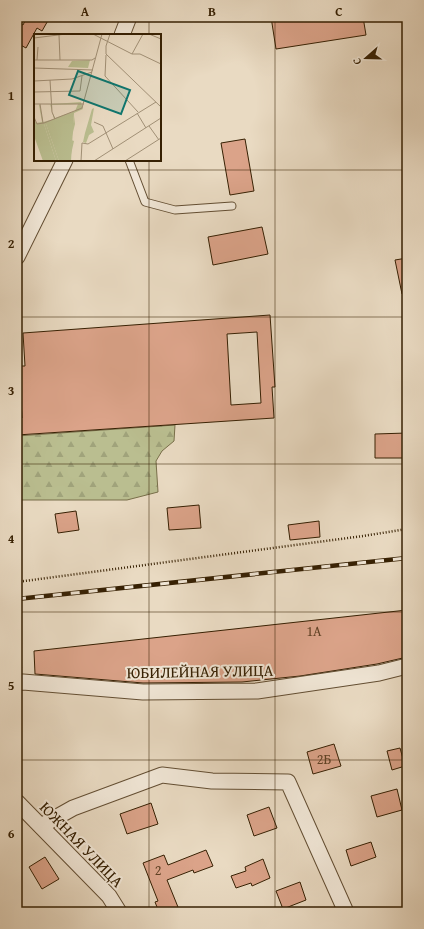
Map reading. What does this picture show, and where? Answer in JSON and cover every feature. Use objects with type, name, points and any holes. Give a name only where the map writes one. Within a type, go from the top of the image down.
[{"type":"street","points":[[122,34],[129,17]]},
{"type":"street","points":[[17,257],[64,161]]},
{"type":"street","name":"ЮБИЛЕЙНАЯ УЛИЦА","points":[[20,682],[143,692],[257,691],[379,673],[407,666]]},
{"type":"street","points":[[41,826],[73,808],[162,775],[212,781],[288,782],[346,912]]},
{"type":"street","name":"ЮЖНАЯ УЛИЦА","points":[[17,802],[109,896],[119,912]]},
{"type":"lane","points":[[129,161],[145,202],[176,210],[232,206]]},
{"type":"path","points":[[17,582],[407,529]]},
{"type":"path","points":[[17,644],[20,682]]},
{"type":"green space","points":[[175,425],[174,441],[162,451],[156,461],[158,492],[127,500],[17,500],[17,436]]},
{"type":"building","points":[[19,17],[50,17],[42,31],[37,28],[26,48],[17,43],[17,22],[23,25],[25,21]]},
{"type":"building","points":[[271,17],[363,17],[366,35],[276,49]]},
{"type":"building","points":[[245,139],[254,191],[230,195],[221,143]]},
{"type":"building","points":[[262,227],[268,254],[213,265],[208,237]]},
{"type":"building","points":[[407,258],[407,294],[402,294],[395,260]]},
{"type":"building","points":[[270,315],[275,387],[272,387],[274,418],[17,435],[17,418],[22,418],[19,366],[25,366],[23,333]],"holes":[[[257,332],[261,403],[231,405],[227,334]]]},
{"type":"building","points":[[407,433],[407,458],[375,458],[375,434]]},
{"type":"building","points":[[199,505],[201,528],[169,530],[167,508]]},
{"type":"building","points":[[76,511],[79,530],[58,533],[55,514]]},
{"type":"building","points":[[319,521],[320,537],[290,540],[288,525]]},
{"type":"building","points":[[407,610],[407,657],[377,664],[300,676],[242,682],[143,683],[35,674],[34,651]]},
{"type":"building","points":[[334,744],[341,766],[313,774],[307,752]]},
{"type":"building","points":[[400,748],[405,766],[392,770],[387,751]]},
{"type":"building","points":[[397,789],[402,810],[377,817],[371,796]]},
{"type":"building","points":[[151,803],[158,824],[127,834],[120,814]]},
{"type":"building","points":[[269,807],[277,828],[254,836],[247,815]]},
{"type":"building","points":[[371,842],[376,857],[351,866],[346,850]]},
{"type":"building","points":[[206,850],[213,866],[194,873],[193,870],[167,880],[180,912],[159,912],[155,902],[158,901],[143,863],[164,855],[168,865]]},
{"type":"building","points":[[45,857],[59,879],[42,889],[29,867]]},
{"type":"building","points":[[263,859],[270,878],[252,886],[251,883],[236,888],[231,876],[246,871],[245,867]]},
{"type":"building","points":[[300,882],[306,900],[283,909],[276,891]]},
{"type":"railway","points":[[17,599],[407,558]]}]
